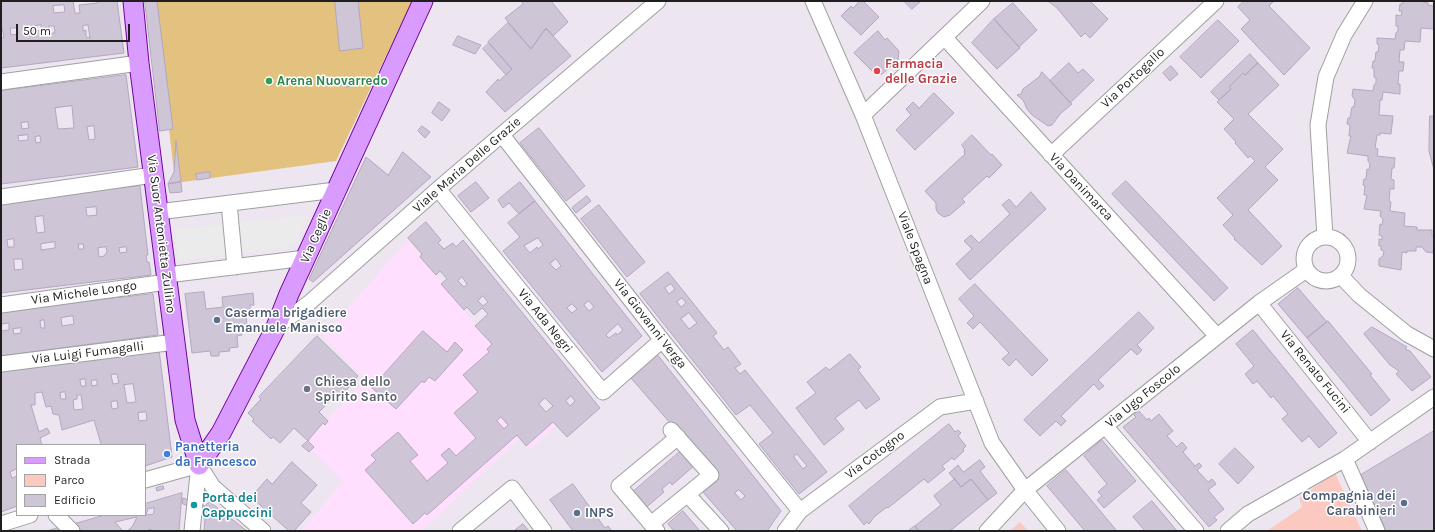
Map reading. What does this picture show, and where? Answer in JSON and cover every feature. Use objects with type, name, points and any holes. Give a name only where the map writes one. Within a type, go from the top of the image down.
[{"type":"main road","name":"Via Suor Antonietta Zullino","points":[[133,1],[139,63],[185,420],[199,465]]},
{"type":"main road","name":"Via Ceglie","points":[[199,465],[221,433],[276,327],[289,294],[423,1]]},
{"type":"street","name":"Viale Maria Delle Grazie","points":[[276,327],[309,303],[438,189],[658,1]]},
{"type":"street","name":"Viale Spagna","points":[[812,1],[863,115],[992,443],[1025,490],[1058,531]]},
{"type":"street","points":[[863,115],[982,1]]},
{"type":"street","name":"Via Portogallo","points":[[1051,155],[1216,1]]},
{"type":"street","points":[[1325,237],[1318,125],[1326,77],[1344,35],[1364,1]]},
{"type":"street","name":"Via Danimarca","points":[[945,38],[1217,336]]},
{"type":"street","points":[[1,82],[139,63]]},
{"type":"street","name":"Via Giovanni Verga","points":[[502,135],[662,340],[800,511]]},
{"type":"street","points":[[1,197],[153,175]]},
{"type":"street","name":"Via Ada Negri","points":[[438,189],[603,392],[662,340]]},
{"type":"street","points":[[158,212],[336,190]]},
{"type":"street","points":[[229,203],[235,267]]},
{"type":"street","points":[[1320,237],[1325,237],[1332,237],[1343,243],[1348,254],[1348,266],[1341,276],[1331,281],[1319,281],[1309,275],[1306,270],[1303,264],[1304,252],[1310,242],[1320,237]]},
{"type":"street","name":"Via Michele Longo","points":[[1,305],[235,267],[306,258]]},
{"type":"street","name":"Via Ugo Foscolo","points":[[986,531],[1025,490],[1259,303],[1306,270]]},
{"type":"street","points":[[1341,276],[1359,295],[1407,334],[1434,349]]},
{"type":"street","name":"Via Renato Fucini","points":[[1259,303],[1370,442]]},
{"type":"street","name":"Via Luigi Fumagalli","points":[[1,364],[175,342]]},
{"type":"street","points":[[1228,531],[1248,514],[1345,459],[1434,398]]},
{"type":"street","name":"Via Cotogno","points":[[785,531],[800,511],[940,406],[976,401]]},
{"type":"street","points":[[1105,426],[1196,531]]},
{"type":"street","points":[[674,433],[711,475],[688,495],[654,528],[619,486],[674,433]]},
{"type":"street","points":[[1345,459],[1377,531]]},
{"type":"street","points":[[146,480],[199,465]]},
{"type":"street","points":[[192,531],[199,465]]},
{"type":"street","points":[[199,465],[213,487],[264,531]]},
{"type":"street","points":[[460,531],[512,488],[544,531]]},
{"type":"street","points":[[688,495],[721,531]]},
{"type":"street","points":[[1,524],[27,516]]},
{"type":"street","points":[[57,516],[72,531]]},
{"type":"shaded area","name":"Arena Nuovarredo","points":[[154,1],[412,1],[336,161],[168,184],[174,172]]},
{"type":"shaded area","points":[[308,215],[294,246],[178,261],[175,229]]},
{"type":"shaded area","points":[[408,240],[556,426],[529,450],[520,438],[421,531],[301,531],[343,482],[304,443],[366,380],[323,336]]},
{"type":"green space","points":[[1335,473],[1362,531],[1267,531],[1302,507],[1299,498]]},
{"type":"green space","points":[[1020,522],[1028,531],[1010,531]]},
{"type":"building","points":[[1,1],[73,1],[75,13],[80,13],[79,5],[98,3],[97,1],[117,1],[124,53],[1,68],[1,38],[4,37],[1,24]],"holes":[[[64,5],[65,12],[54,13],[53,6]],[[41,25],[41,30],[36,31],[35,26]],[[88,25],[90,38],[86,37],[86,30],[83,31],[83,26]],[[49,26],[54,26],[55,33],[50,33]],[[11,28],[17,28],[18,34],[11,35]]]},
{"type":"building","points":[[145,1],[157,1],[173,129],[160,131]]},
{"type":"building","points":[[335,1],[358,1],[363,48],[340,51]]},
{"type":"building","points":[[521,1],[551,1],[568,22],[553,36],[546,28],[531,49],[505,18],[523,4]]},
{"type":"building","points":[[860,1],[863,1],[879,17],[861,35],[841,16],[851,6],[853,8]]},
{"type":"building","points":[[904,1],[921,1],[912,9]]},
{"type":"building","points":[[1048,1],[1090,1],[1108,19],[1090,38],[1085,33],[1081,37],[1057,8]]},
{"type":"building","points":[[1244,1],[1274,1],[1269,6],[1310,48],[1284,75],[1241,29],[1250,20],[1238,7]]},
{"type":"building","points":[[1403,1],[1423,1],[1428,3],[1428,5],[1434,6],[1434,29],[1421,28],[1420,42],[1405,41],[1404,50],[1400,50],[1399,62],[1404,62],[1403,71],[1399,71],[1398,84],[1400,84],[1400,94],[1383,92],[1382,100],[1380,100],[1379,115],[1393,116],[1391,134],[1380,133],[1380,135],[1377,135],[1375,148],[1378,149],[1377,156],[1395,158],[1391,179],[1394,180],[1394,189],[1390,189],[1390,211],[1405,213],[1404,226],[1417,227],[1417,230],[1432,230],[1434,245],[1433,253],[1426,252],[1422,247],[1416,247],[1416,251],[1407,251],[1407,253],[1402,252],[1401,270],[1379,266],[1379,259],[1383,256],[1384,251],[1381,250],[1381,246],[1379,246],[1379,239],[1382,240],[1382,236],[1379,235],[1380,224],[1382,225],[1383,219],[1380,216],[1381,211],[1364,209],[1367,195],[1364,195],[1365,186],[1363,185],[1364,179],[1366,179],[1367,169],[1369,170],[1370,164],[1368,161],[1368,156],[1347,153],[1351,136],[1349,136],[1350,125],[1347,124],[1352,107],[1354,107],[1355,100],[1352,96],[1353,89],[1373,91],[1376,78],[1374,77],[1374,68],[1372,68],[1379,46],[1377,44],[1377,38],[1395,39],[1398,31],[1398,26],[1396,26],[1396,15],[1401,16],[1402,11],[1399,11],[1400,4],[1402,4]]},
{"type":"building","points":[[1013,3],[1037,30],[1019,47],[994,19]]},
{"type":"building","points":[[994,19],[1020,48],[997,69],[972,43]]},
{"type":"building","points":[[1218,20],[1239,41],[1201,78],[1180,57]]},
{"type":"building","points":[[508,23],[531,49],[546,28],[571,56],[505,112],[486,92],[498,79],[499,81],[512,69],[488,42]]},
{"type":"building","points":[[878,31],[885,40],[887,38],[899,51],[898,60],[882,74],[875,74],[854,53]]},
{"type":"building","points":[[458,36],[481,45],[475,54],[453,45]]},
{"type":"building","points":[[489,43],[512,69],[506,75],[483,49]]},
{"type":"building","points":[[1250,54],[1258,63],[1245,75],[1243,73],[1229,87],[1231,89],[1219,100],[1211,92]]},
{"type":"building","points":[[1069,63],[1078,73],[1083,69],[1094,80],[1070,103],[1050,81]]},
{"type":"building","points":[[1258,63],[1279,85],[1248,114],[1283,149],[1265,167],[1278,180],[1248,210],[1282,246],[1262,265],[1234,239],[1235,238],[1223,225],[1233,215],[1217,198],[1255,161],[1250,156],[1248,158],[1224,129],[1234,119],[1217,102],[1231,89],[1229,87],[1243,73],[1245,75]]},
{"type":"building","points":[[1171,66],[1178,74],[1170,81],[1163,73]]},
{"type":"building","points":[[1042,72],[1072,104],[1060,114],[1052,125],[1048,126],[1032,115],[1027,109],[1023,100],[1017,95],[1021,94],[1023,89],[1039,77]]},
{"type":"building","points":[[126,75],[138,167],[1,184],[1,91]],"holes":[[[72,106],[74,128],[58,129],[55,108]],[[28,122],[29,128],[22,129],[21,123]],[[94,126],[95,139],[89,140],[87,127]],[[28,135],[28,140],[19,141],[18,136]],[[40,136],[41,142],[36,143],[35,137]]]},
{"type":"building","points":[[352,78],[353,86],[344,87],[343,79]]},
{"type":"building","points":[[934,93],[954,113],[915,150],[896,130],[911,115],[906,109],[913,102],[919,108]]},
{"type":"building","points":[[439,102],[450,110],[442,121],[432,113]]},
{"type":"building","points":[[1430,116],[1434,116],[1434,170],[1429,151]]},
{"type":"building","points":[[422,126],[430,132],[425,138],[418,131]]},
{"type":"building","points":[[539,128],[585,186],[566,201],[520,143]]},
{"type":"building","points":[[972,135],[1002,165],[989,178],[987,176],[962,199],[965,202],[950,215],[944,217],[938,213],[936,203],[925,191],[965,154],[965,150],[962,145]]},
{"type":"building","points":[[176,141],[181,182],[168,184],[174,172]]},
{"type":"building","points":[[403,152],[431,177],[313,282],[309,279],[366,157],[388,175]]},
{"type":"building","points":[[210,172],[210,178],[197,180],[196,174]]},
{"type":"building","points":[[1126,181],[1228,288],[1214,301],[1112,194]]},
{"type":"building","points":[[181,182],[182,192],[170,193],[168,184]]},
{"type":"building","points":[[476,182],[489,198],[471,212],[458,196]]},
{"type":"building","points":[[520,182],[535,201],[519,214],[509,203],[503,208],[498,200]]},
{"type":"building","points":[[140,186],[148,255],[146,255],[147,262],[149,262],[151,275],[1,293],[1,202]],"holes":[[[96,207],[97,215],[87,216],[86,208]],[[43,216],[45,232],[37,233],[35,217]],[[14,239],[14,247],[8,247],[7,240]],[[55,242],[55,248],[41,250],[41,244]],[[79,244],[83,244],[84,249],[79,249]],[[106,247],[107,252],[104,256],[99,257],[98,248]],[[126,247],[127,252],[120,253],[119,248]],[[14,259],[22,259],[23,269],[15,270]]]},
{"type":"building","points":[[1031,192],[1046,209],[970,280],[956,264],[972,249],[964,241],[971,235],[979,243],[1010,214],[1002,205],[1009,199],[1016,207]]},
{"type":"building","points":[[587,196],[591,201],[576,213],[572,208]]},
{"type":"building","points":[[535,201],[642,336],[602,372],[503,251],[520,237],[508,223]],"holes":[[[538,238],[543,245],[538,249],[537,247],[530,253],[524,246]],[[556,259],[561,266],[556,270],[550,264]],[[589,301],[594,307],[589,311],[584,305]],[[572,304],[577,309],[572,313],[567,308]],[[618,324],[623,330],[617,335],[616,333],[609,338],[606,335]]]},
{"type":"building","points":[[599,205],[645,262],[627,277],[581,219]]},
{"type":"building","points":[[426,222],[441,240],[438,243],[444,249],[453,243],[456,247],[463,240],[600,408],[567,437],[553,422],[526,446],[517,435],[427,515],[425,513],[413,524],[365,470],[376,460],[371,455],[398,432],[418,455],[410,461],[427,481],[448,463],[441,455],[449,448],[456,456],[476,438],[454,413],[478,392],[463,375],[489,352],[487,349],[492,344],[475,326],[488,314],[482,308],[474,315],[467,307],[464,310],[441,284],[447,279],[440,271],[436,275],[420,257],[422,254],[408,238]],"holes":[[[462,277],[467,284],[464,287],[458,281]],[[483,296],[488,302],[483,306],[478,301]],[[571,396],[575,401],[570,406],[566,401]],[[545,398],[553,406],[546,412],[539,404]],[[501,417],[508,425],[504,429],[497,421]]]},
{"type":"building","points":[[668,272],[717,333],[713,336],[724,350],[728,347],[741,364],[735,368],[740,374],[745,370],[827,472],[799,494],[759,444],[773,433],[750,405],[736,415],[640,294]],"holes":[[[671,284],[675,289],[669,294],[665,288]],[[682,298],[686,303],[681,307],[677,302]],[[689,313],[697,323],[689,329],[681,319]],[[797,454],[807,466],[803,469],[794,457]]]},
{"type":"building","points":[[975,284],[1048,360],[1032,376],[1016,359],[1009,366],[1002,359],[1009,353],[980,322],[973,329],[967,323],[974,316],[959,299]]},
{"type":"building","points":[[1298,288],[1327,322],[1307,338],[1278,304]]},
{"type":"building","name":"Caserma brigadiere Emanuele Manisco","points":[[204,292],[206,309],[223,307],[222,297],[253,293],[254,305],[250,305],[251,315],[246,316],[247,325],[241,325],[242,335],[237,336],[238,347],[229,348],[230,351],[219,352],[219,356],[211,356],[210,351],[192,353],[185,294]]},
{"type":"building","points":[[153,294],[158,335],[1,356],[1,331],[9,330],[9,323],[1,324],[1,312]],"holes":[[[73,316],[74,324],[62,326],[61,318]],[[44,320],[45,328],[41,328],[40,321]],[[21,328],[21,333],[14,334],[13,329]]]},
{"type":"building","points":[[1139,312],[1154,328],[1137,345],[1142,350],[1137,355],[1131,349],[1098,380],[1104,386],[1099,390],[1094,384],[1061,416],[1066,421],[1061,426],[1056,421],[1040,436],[1024,420]]},
{"type":"building","points":[[1328,321],[1372,374],[1370,375],[1390,400],[1371,416],[1307,338]]},
{"type":"building","points":[[1372,327],[1407,347],[1405,349],[1410,351],[1431,377],[1412,391],[1396,374],[1399,371],[1390,365],[1364,334]]},
{"type":"building","points":[[1253,330],[1337,433],[1319,448],[1309,436],[1302,442],[1282,419],[1288,414],[1273,396],[1271,398],[1257,381],[1253,384],[1245,374],[1254,366],[1236,344]]},
{"type":"building","points":[[423,331],[447,352],[455,342],[463,350],[435,381],[429,377],[424,383],[422,381],[396,409],[372,388]]},
{"type":"building","name":"Chiesa dello Spirito Santo","points":[[317,336],[358,376],[344,393],[338,393],[319,412],[328,421],[325,425],[323,423],[308,441],[294,428],[280,443],[273,437],[271,439],[252,421],[254,419],[248,413],[261,399],[259,397]]},
{"type":"building","points":[[159,349],[172,457],[146,466],[146,444],[101,444],[94,420],[62,430],[59,415],[53,414],[51,406],[46,407],[42,392],[35,393],[35,405],[31,405],[39,432],[47,428],[50,433],[40,438],[42,444],[16,444],[16,469],[10,472],[12,478],[16,476],[16,506],[1,512],[1,370]],"holes":[[[117,374],[119,383],[113,384],[111,375]],[[85,379],[86,386],[81,386],[80,380]],[[92,380],[97,380],[97,385],[92,386]],[[133,384],[136,402],[127,403],[124,385]],[[65,392],[66,399],[61,399],[60,393]],[[77,395],[81,395],[83,409],[74,410],[73,400],[77,399]],[[117,401],[118,408],[112,409],[111,402]],[[146,412],[147,420],[139,421],[138,413]]]},
{"type":"building","points":[[656,353],[781,511],[767,531],[737,531],[703,492],[719,479],[630,377]],"holes":[[[739,490],[745,496],[741,500],[735,493]]]},
{"type":"building","points":[[850,354],[861,367],[858,370],[880,399],[866,409],[859,400],[835,418],[844,429],[824,445],[796,408],[816,393],[807,382],[826,367],[829,370]]},
{"type":"building","points":[[1139,411],[1147,420],[1149,418],[1151,421],[1159,414],[1173,431],[1167,436],[1177,447],[1182,442],[1187,448],[1183,452],[1195,466],[1199,463],[1202,466],[1197,470],[1208,482],[1212,479],[1216,484],[1208,490],[1224,509],[1214,517],[1217,520],[1209,527],[1123,427],[1136,417],[1134,415]]},
{"type":"building","points":[[949,424],[955,432],[958,430],[961,433],[958,436],[966,446],[963,449],[964,451],[954,460],[952,458],[942,466],[945,469],[928,483],[924,479],[888,508],[887,507],[874,517],[869,524],[867,522],[864,525],[849,506]]},
{"type":"building","name":"Compagnia dei Carabinieri","points":[[1434,431],[1434,531],[1386,531],[1361,475]]},
{"type":"building","points":[[1102,440],[1136,481],[1104,508],[1097,500],[1102,496],[1098,492],[1107,484],[1084,456]]},
{"type":"building","points":[[308,441],[314,447],[309,452],[302,446]]},
{"type":"building","points":[[1235,448],[1254,467],[1238,484],[1219,464]]},
{"type":"building","points":[[682,450],[695,465],[672,485],[670,482],[662,489],[664,492],[642,511],[628,496]]},
{"type":"building","points":[[980,460],[985,467],[980,471],[997,493],[988,500],[971,479],[961,487],[949,473],[958,465],[963,472]]},
{"type":"building","points":[[292,462],[317,485],[301,503],[311,512],[294,531],[289,531],[251,497],[267,479],[272,484]]},
{"type":"building","points":[[1066,470],[1117,531],[1085,531],[1047,486]]},
{"type":"building","points":[[955,479],[961,487],[971,479],[988,500],[950,531],[919,531],[915,526],[941,505],[934,496]]},
{"type":"building","name":"INPS","points":[[573,484],[605,528],[608,526],[612,531],[573,531],[550,500]]},
{"type":"building","points":[[163,486],[164,489],[157,491],[156,488]]},
{"type":"building","points":[[182,493],[179,531],[155,531],[149,529],[148,531],[127,531],[132,527],[137,517],[115,522],[123,531],[75,531],[70,525],[102,516],[146,516],[146,515],[146,504]],"holes":[[[154,508],[154,514],[146,515],[148,509]]]},
{"type":"building","name":"Porta dei Cappuccini","points":[[183,498],[205,506],[204,512],[183,504]]},
{"type":"building","points":[[1152,501],[1177,531],[1145,531],[1133,517]]},
{"type":"building","points":[[210,502],[247,531],[204,531],[206,505]]},
{"type":"building","points":[[683,511],[700,531],[674,531],[668,524]]},
{"type":"building","points":[[523,524],[529,531],[514,531]]},
{"type":"building","points":[[915,526],[919,531],[908,531]]},
{"type":"building","points":[[58,528],[61,531],[47,531]]},
{"type":"place","name":"Farmacia delle Grazie","points":[[877,71]]},
{"type":"place","name":"Arena Nuovarredo","points":[[269,81]]},
{"type":"place","name":"Caserma brigadiere Emanuele Manisco","points":[[217,320]]},
{"type":"place","name":"Chiesa dello Spirito Santo","points":[[307,389]]},
{"type":"place","name":"Panetteria da Francesco","points":[[167,454]]},
{"type":"place","name":"Compagnia dei Carabinieri","points":[[1404,503]]},
{"type":"place","name":"Porta dei Cappuccini","points":[[194,505]]},
{"type":"place","name":"INPS","points":[[577,513]]}]
